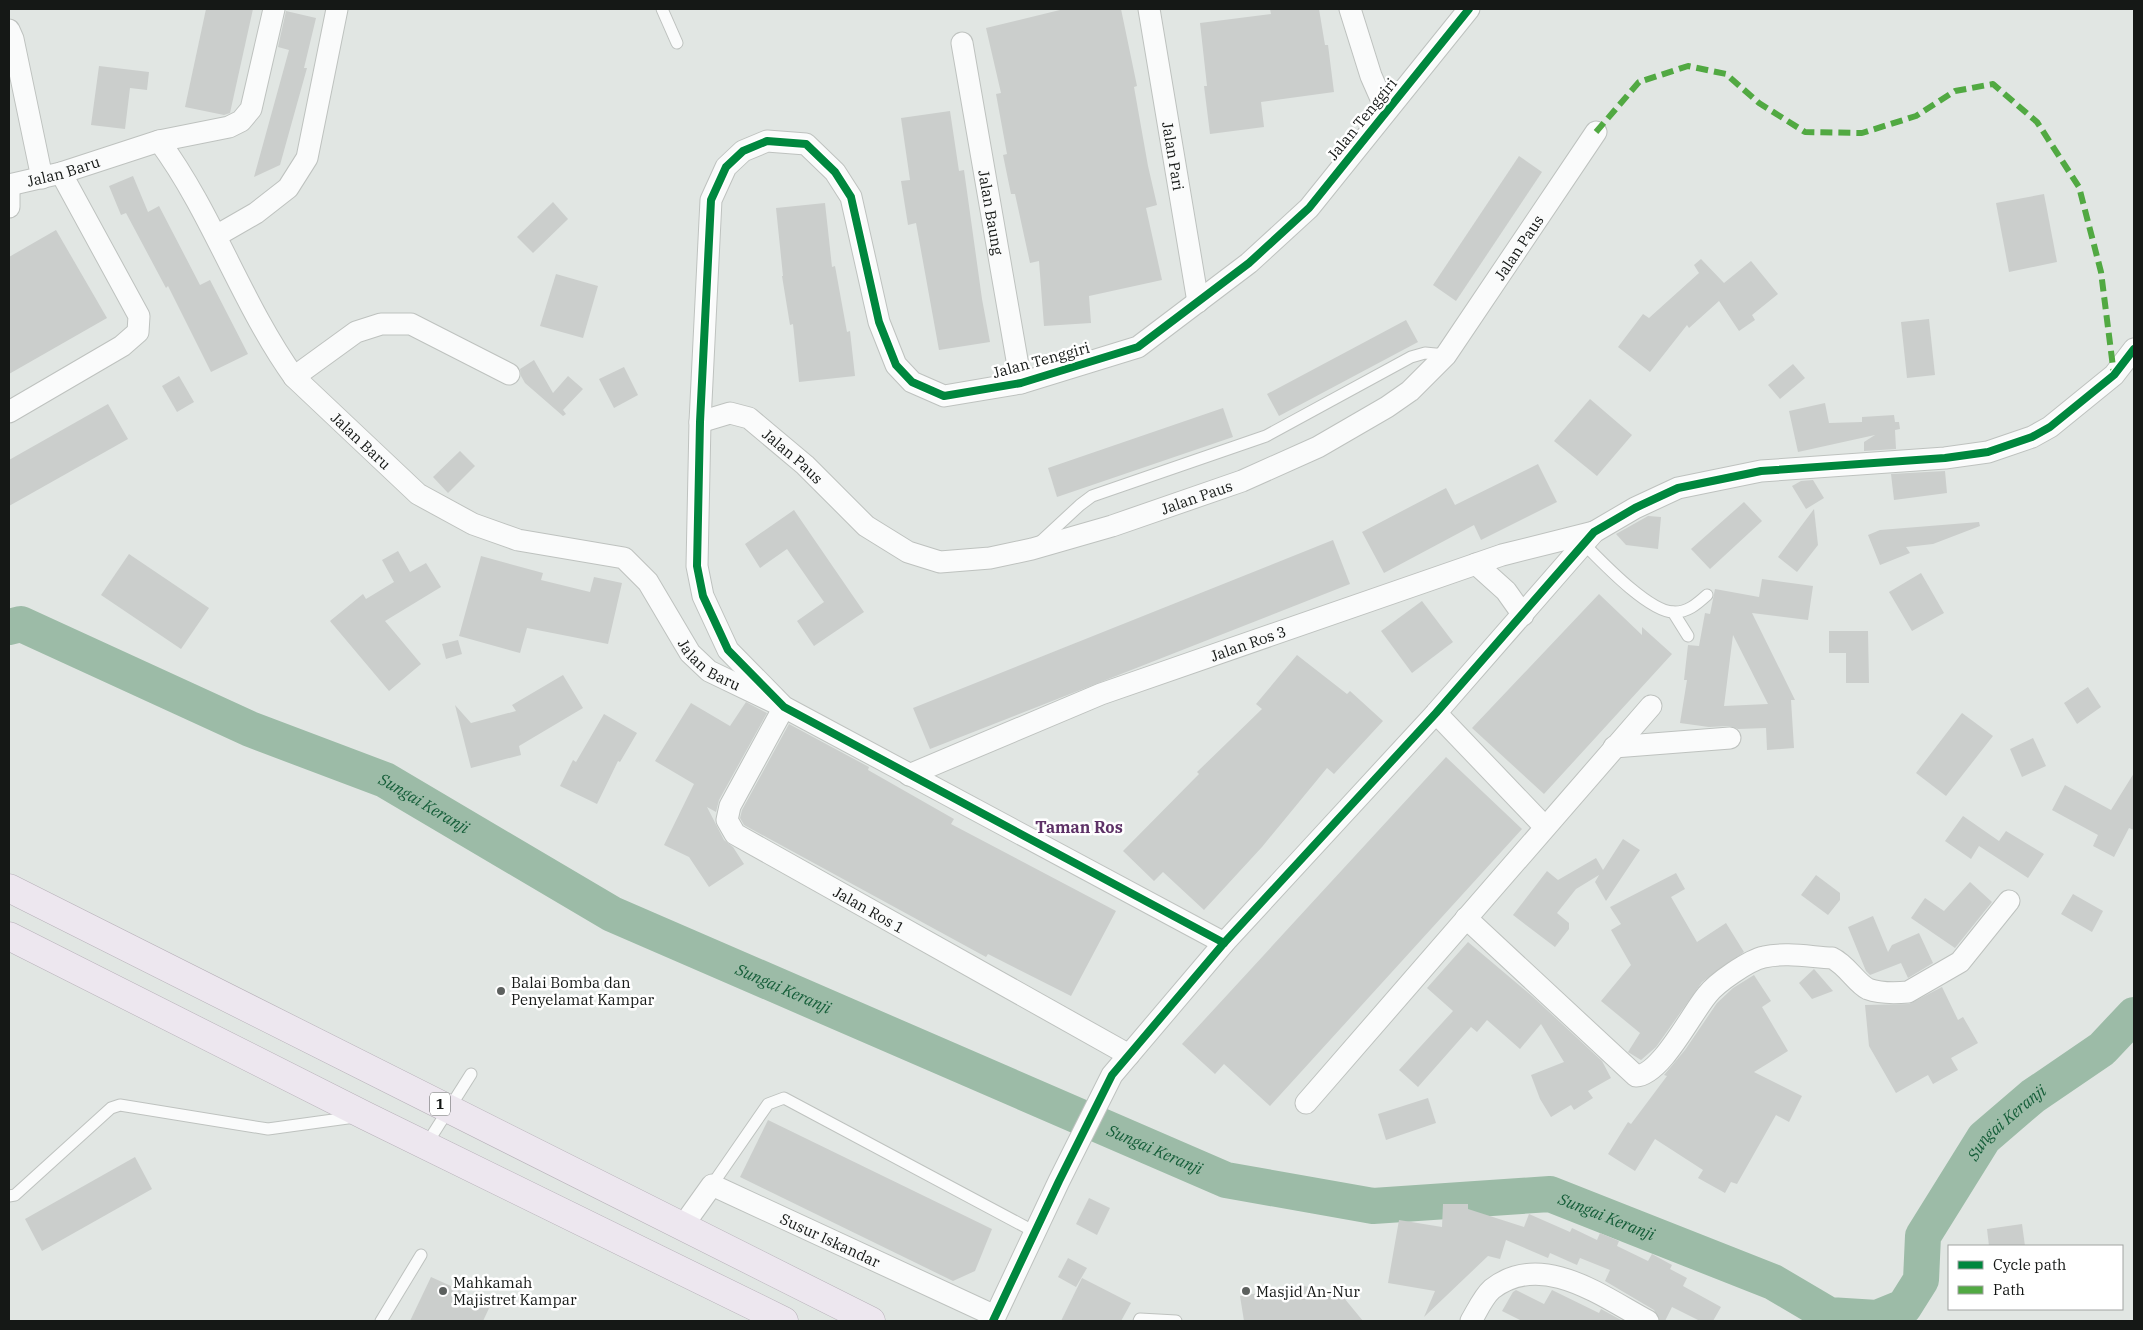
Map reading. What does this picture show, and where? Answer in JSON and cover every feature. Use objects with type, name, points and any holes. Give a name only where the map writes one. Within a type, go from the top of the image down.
[{"type":"highway","name":"1","points":[[9,888],[871,1321]]},
{"type":"highway","points":[[9,936],[366,1116],[784,1321]]},
{"type":"street","points":[[159,141],[229,127],[241,121],[251,109],[274,9]]},
{"type":"street","points":[[216,236],[256,213],[288,188],[307,158],[337,9]]},
{"type":"street","name":"Jalan Pari","points":[[1149,9],[1198,302]]},
{"type":"street","points":[[1350,9],[1371,76],[1386,110]]},
{"type":"street","name":"Jalan Tenggiri","points":[[784,707],[728,650],[703,596],[697,566],[700,422],[711,200],[726,167],[743,152],[767,141],[806,144],[835,172],[851,197],[879,322],[896,365],[912,382],[944,396],[1021,384],[1138,347],[1249,263],[1309,208],[1386,110],[1470,9]]},
{"type":"street","points":[[9,30],[51,176],[140,316],[138,332],[122,346],[9,412]]},
{"type":"street","name":"Jalan Baung","points":[[962,43],[1021,384]]},
{"type":"street","name":"Jalan Paus","points":[[700,422],[730,413],[749,418],[805,465],[866,526],[908,552],[940,562],[990,558],[1032,549],[1112,526],[1242,481],[1318,447],[1388,407],[1410,390],[1446,355],[1596,132]]},
{"type":"street","name":"Jalan Baru","points":[[9,186],[51,176],[159,141],[177,167],[216,236],[277,354],[294,377],[418,494],[473,524],[518,540],[624,558],[648,582],[690,653],[709,671],[784,707]]},
{"type":"street","points":[[9,186],[9,207]]},
{"type":"street","points":[[294,377],[356,332],[381,324],[411,324],[509,374]]},
{"type":"street","points":[[994,1319],[1059,1181],[1112,1075],[1224,943],[1436,713],[1589,538],[1635,508],[1678,488],[1761,471],[1945,458],[1988,452],[2032,437],[2050,427],[2114,375],[2134,349]]},
{"type":"street","name":"Jalan Ros 3","points":[[909,775],[1101,694],[1476,564],[1589,538]]},
{"type":"street","points":[[1476,564],[1506,591],[1523,615]]},
{"type":"street","points":[[1306,1103],[1650,706]]},
{"type":"street","points":[[784,707],[1224,943]]},
{"type":"street","name":"Jalan Ros 1","points":[[784,707],[730,806],[727,820],[735,834],[1129,1055]]},
{"type":"street","points":[[1436,713],[1545,827]]},
{"type":"street","points":[[1614,747],[1730,738]]},
{"type":"street","points":[[1466,918],[1636,1076],[1641,1076],[1655,1067],[1708,993],[1745,966],[1762,957],[1777,955],[1832,958],[1840,961],[1868,989],[1898,993],[1908,992],[1960,962],[2010,901]]},
{"type":"street","points":[[682,1227],[712,1185]]},
{"type":"street","name":"Susur Iskandar","points":[[712,1185],[994,1319]]},
{"type":"street","points":[[1471,1321],[1492,1290],[1522,1275],[1544,1273],[1572,1281],[1648,1321]]},
{"type":"lane","points":[[662,9],[677,43]]},
{"type":"lane","points":[[1032,549],[1080,504],[1092,496],[1266,436],[1411,357],[1425,353],[1446,355]]},
{"type":"lane","points":[[1589,538],[1621,581],[1654,604],[1673,612],[1693,608],[1706,595]]},
{"type":"lane","points":[[1673,612],[1688,636]]},
{"type":"lane","points":[[426,1145],[471,1074]]},
{"type":"lane","points":[[712,1185],[768,1104],[784,1098],[1035,1232]]},
{"type":"lane","points":[[9,1196],[15,1195],[111,1108],[120,1105],[268,1129],[366,1116]]},
{"type":"lane","points":[[381,1321],[421,1255]]},
{"type":"lane","points":[[1139,1321],[1140,1319],[1176,1321]]},
{"type":"building","points":[[206,9],[253,9],[230,113],[224,115],[185,107]]},
{"type":"building","points":[[1064,9],[1121,9],[1137,86],[1134,87],[1157,205],[1146,208],[1162,280],[1089,296],[1091,323],[1044,326],[1039,261],[1030,263],[1015,194],[1011,194],[1003,155],[1007,154],[996,94],[1001,93],[986,28]]},
{"type":"building","points":[[1270,9],[1319,9],[1325,45],[1328,45],[1334,92],[1261,102],[1264,127],[1210,134],[1204,86],[1207,86],[1200,23],[1271,14]]},
{"type":"building","points":[[286,11],[316,18],[304,68],[307,68],[280,165],[254,177],[289,50],[278,47]]},
{"type":"building","points":[[99,66],[149,72],[147,90],[130,88],[125,129],[91,125]]},
{"type":"building","points":[[950,111],[959,171],[964,170],[990,342],[939,350],[916,223],[908,225],[901,181],[910,180],[901,118]]},
{"type":"building","points":[[1519,156],[1542,172],[1456,301],[1433,285]]},
{"type":"building","points":[[133,176],[148,212],[159,206],[200,285],[210,280],[248,354],[211,372],[168,286],[166,288],[126,213],[121,215],[109,186]]},
{"type":"building","points":[[2044,194],[2057,262],[2009,272],[1996,203]]},
{"type":"building","points":[[553,202],[568,219],[533,253],[517,237]]},
{"type":"building","points":[[825,203],[832,267],[835,266],[847,332],[850,331],[855,376],[799,382],[793,324],[790,325],[782,276],[776,208]]},
{"type":"building","points":[[56,230],[107,318],[9,374],[9,257]]},
{"type":"building","points":[[1701,259],[1724,283],[1751,261],[1778,294],[1752,315],[1755,320],[1739,331],[1719,301],[1689,328],[1687,325],[1650,372],[1618,347],[1643,314],[1649,318],[1699,273],[1694,265]]},
{"type":"building","points":[[556,274],[598,286],[583,338],[540,326]]},
{"type":"building","points":[[1929,319],[1935,375],[1907,378],[1901,322]]},
{"type":"building","points":[[1406,320],[1418,342],[1279,416],[1267,394]]},
{"type":"building","points":[[534,360],[553,393],[568,376],[583,389],[563,410],[566,414],[563,416],[525,383],[521,376],[520,369]]},
{"type":"building","points":[[1793,364],[1805,378],[1780,399],[1768,385]]},
{"type":"building","points":[[624,367],[638,395],[614,408],[599,379]]},
{"type":"building","points":[[179,376],[194,402],[177,412],[162,386]]},
{"type":"building","points":[[1590,399],[1632,435],[1597,476],[1554,441]]},
{"type":"building","points":[[1825,403],[1829,423],[1862,422],[1862,417],[1894,415],[1895,422],[1899,422],[1900,429],[1895,430],[1896,449],[1864,451],[1864,442],[1875,435],[1798,452],[1789,411]]},
{"type":"building","points":[[108,404],[128,439],[9,506],[9,460]]},
{"type":"building","points":[[1223,408],[1233,437],[1057,497],[1048,468]]},
{"type":"building","points":[[460,451],[475,466],[448,493],[433,477]]},
{"type":"building","points":[[1538,464],[1557,502],[1481,540],[1474,525],[1384,573],[1362,532],[1446,488],[1455,505]]},
{"type":"building","points":[[1945,471],[1947,493],[1894,500],[1891,474]]},
{"type":"building","points":[[1813,480],[1824,498],[1806,509],[1792,486],[1801,481]]},
{"type":"building","points":[[1744,502],[1762,521],[1710,569],[1691,549]]},
{"type":"building","points":[[1814,509],[1818,545],[1797,572],[1778,557]]},
{"type":"building","points":[[794,510],[864,612],[814,646],[797,621],[824,602],[787,549],[760,568],[745,544]]},
{"type":"building","points":[[1648,516],[1661,517],[1658,549],[1626,545],[1616,534]]},
{"type":"building","points":[[1979,522],[1980,526],[1933,544],[1906,547],[1910,553],[1880,565],[1868,535],[1880,530]]},
{"type":"building","points":[[1333,540],[1350,584],[930,749],[913,708]]},
{"type":"building","points":[[398,551],[410,572],[426,563],[441,587],[385,621],[421,664],[389,691],[330,621],[363,594],[366,599],[394,582],[382,560]]},
{"type":"building","points":[[129,554],[209,608],[181,649],[101,595]]},
{"type":"building","points":[[481,556],[543,573],[541,580],[590,592],[594,577],[622,583],[608,644],[527,628],[520,653],[459,636]]},
{"type":"building","points":[[1921,573],[1944,613],[1912,631],[1889,592]]},
{"type":"building","points":[[1762,579],[1813,586],[1808,620],[1752,613],[1795,700],[1791,700],[1794,748],[1767,750],[1766,728],[1738,729],[1729,726],[1709,727],[1680,723],[1687,680],[1684,680],[1688,645],[1699,646],[1705,613],[1710,614],[1715,589],[1759,597]],"holes":[[[1733,635],[1768,704],[1724,706]]]},
{"type":"building","points":[[1599,594],[1642,635],[1642,627],[1672,654],[1544,794],[1472,728]]},
{"type":"building","points":[[1422,601],[1453,642],[1412,673],[1381,631]]},
{"type":"building","points":[[1829,631],[1868,631],[1869,683],[1846,683],[1846,653],[1829,653]]},
{"type":"building","points":[[458,640],[462,654],[446,659],[442,644]]},
{"type":"building","points":[[1297,655],[1347,694],[1350,691],[1383,721],[1334,774],[1327,768],[1262,847],[1204,910],[1163,872],[1154,881],[1123,851],[1199,774],[1197,772],[1262,709],[1256,704]]},
{"type":"building","points":[[563,675],[583,708],[519,746],[521,755],[471,768],[455,705],[471,723],[516,711],[512,705]]},
{"type":"building","points":[[2088,687],[2101,707],[2077,724],[2064,703]]},
{"type":"building","points":[[746,702],[767,713],[719,800],[716,812],[707,807],[724,840],[733,847],[744,864],[709,887],[689,857],[664,845],[694,784],[655,761],[691,703],[730,726]]},
{"type":"building","points":[[1962,713],[1993,736],[1946,796],[1916,773]]},
{"type":"building","points":[[604,714],[637,733],[620,762],[618,761],[597,804],[560,786],[573,760],[576,762]]},
{"type":"building","points":[[789,724],[869,767],[868,770],[954,819],[951,824],[1116,911],[1071,996],[988,954],[986,957],[744,825],[740,818],[742,810]]},
{"type":"building","points":[[2033,738],[2046,766],[2022,777],[2010,749]]},
{"type":"building","points":[[1446,757],[1522,829],[1270,1106],[1224,1064],[1215,1074],[1182,1044]]},
{"type":"building","points":[[2134,773],[2134,830],[2129,828],[2114,857],[2093,846],[2098,835],[2052,810],[2065,785],[2111,810]]},
{"type":"building","points":[[1963,816],[1999,841],[2006,831],[2044,854],[2028,878],[1979,846],[1971,859],[1945,841]]},
{"type":"building","points":[[1623,839],[1640,850],[1606,901],[1595,882],[1599,875],[1576,889],[1557,913],[1569,923],[1569,929],[1555,947],[1513,915],[1547,871],[1558,880],[1596,858],[1603,870]]},
{"type":"building","points":[[1676,873],[1685,889],[1671,897],[1697,942],[1726,923],[1744,952],[1702,982],[1656,1047],[1641,1060],[1628,1052],[1640,1033],[1601,1001],[1631,965],[1611,930],[1621,924],[1610,907]]},
{"type":"building","points":[[1816,875],[1840,893],[1840,900],[1828,915],[1801,895]]},
{"type":"building","points":[[1970,882],[1992,902],[1955,948],[1911,918],[1925,898],[1944,911]]},
{"type":"building","points":[[2073,894],[2103,911],[2092,932],[2061,914]]},
{"type":"building","points":[[1873,916],[1888,952],[1892,945],[1919,933],[1933,963],[1908,978],[1901,963],[1870,975],[1866,971],[1848,927]]},
{"type":"building","points":[[1468,942],[1532,996],[1602,1061],[1611,1078],[1588,1091],[1593,1098],[1574,1110],[1571,1105],[1551,1117],[1540,1099],[1531,1075],[1564,1062],[1541,1024],[1520,1049],[1487,1020],[1477,1032],[1471,1027],[1418,1087],[1399,1070],[1453,1011],[1427,988]]},
{"type":"building","points":[[1814,969],[1833,991],[1812,999],[1799,983]]},
{"type":"building","points":[[1754,975],[1771,1001],[1762,1007],[1788,1051],[1754,1072],[1802,1096],[1789,1122],[1776,1115],[1737,1184],[1731,1182],[1725,1193],[1698,1178],[1703,1170],[1655,1139],[1635,1171],[1608,1154],[1628,1122],[1631,1124],[1667,1076],[1664,1075],[1685,1050],[1717,1003],[1733,988]]},
{"type":"building","points":[[1942,987],[1958,1020],[1963,1017],[1978,1043],[1951,1058],[1958,1070],[1933,1084],[1928,1075],[1896,1093],[1869,1046],[1865,1005],[1909,1004]]},
{"type":"building","points":[[1428,1098],[1436,1123],[1386,1140],[1378,1114]]},
{"type":"building","points":[[768,1120],[992,1229],[975,1271],[953,1281],[740,1177]]},
{"type":"building","points":[[135,1157],[152,1189],[42,1251],[25,1219]]},
{"type":"building","points":[[1089,1198],[1110,1208],[1097,1235],[1076,1224]]},
{"type":"building","points":[[1443,1204],[1468,1204],[1468,1209],[1524,1227],[1529,1214],[1570,1232],[1572,1228],[1597,1240],[1600,1233],[1619,1241],[1617,1246],[1648,1261],[1652,1254],[1672,1265],[1670,1269],[1687,1278],[1683,1286],[1721,1307],[1713,1321],[1700,1321],[1672,1307],[1665,1321],[1660,1321],[1654,1310],[1605,1281],[1610,1270],[1580,1258],[1577,1265],[1550,1253],[1548,1258],[1506,1240],[1500,1259],[1488,1256],[1424,1317],[1435,1291],[1388,1283],[1399,1220],[1442,1227]]},
{"type":"building","points":[[2022,1224],[2025,1245],[1989,1245],[1987,1229]]},
{"type":"building","points":[[1068,1258],[1087,1268],[1076,1287],[1058,1277]]},
{"type":"building","name":"Mahkamah Majistret Kampar","points":[[431,1277],[491,1304],[483,1321],[410,1321]]},
{"type":"building","points":[[1082,1278],[1131,1303],[1121,1321],[1061,1321]]},
{"type":"building","points":[[1304,1286],[1340,1293],[1363,1321],[1244,1321],[1240,1296]]},
{"type":"building","points":[[1516,1290],[1544,1304],[1552,1290],[1599,1313],[1601,1309],[1623,1321],[1522,1321],[1502,1311]]},
{"type":"waterway","name":"Sungai Keranji","points":[[9,627],[21,624],[250,729],[385,780],[612,914],[1226,1180],[1373,1206],[1550,1194],[1773,1282],[1829,1315],[1877,1318],[1904,1307],[1921,1280],[1923,1236],[1984,1138],[2033,1096],[2102,1049],[2134,1015]]},
{"type":"marked path","points":[[1596,132],[1639,82],[1688,66],[1726,74],[1759,103],[1805,132],[1862,133],[1916,116],[1955,91],[1993,84],[2037,122],[2079,187],[2101,272],[2114,375]]},
{"type":"cycle path","points":[[1224,943],[784,707],[728,650],[703,596],[697,566],[700,422],[711,200],[726,167],[743,151],[767,141],[806,144],[835,172],[851,197],[879,322],[896,365],[912,382],[944,396],[1021,383],[1138,347],[1249,263],[1309,208],[1469,9]]},
{"type":"cycle path","points":[[993,1321],[1059,1181],[1112,1075],[1224,943],[1436,713],[1594,532],[1635,508],[1678,488],[1761,471],[1945,458],[1988,452],[2032,437],[2050,427],[2114,375],[2134,349]]},
{"type":"place","name":"Balai Bomba dan Penyelamat Kampar","points":[[501,991]]},
{"type":"place","name":"Mahkamah Majistret Kampar","points":[[443,1291]]},
{"type":"place","name":"Masjid An-Nur","points":[[1246,1291]]},
{"type":"district","name":"Taman Ros","points":[[1079,827]]}]
